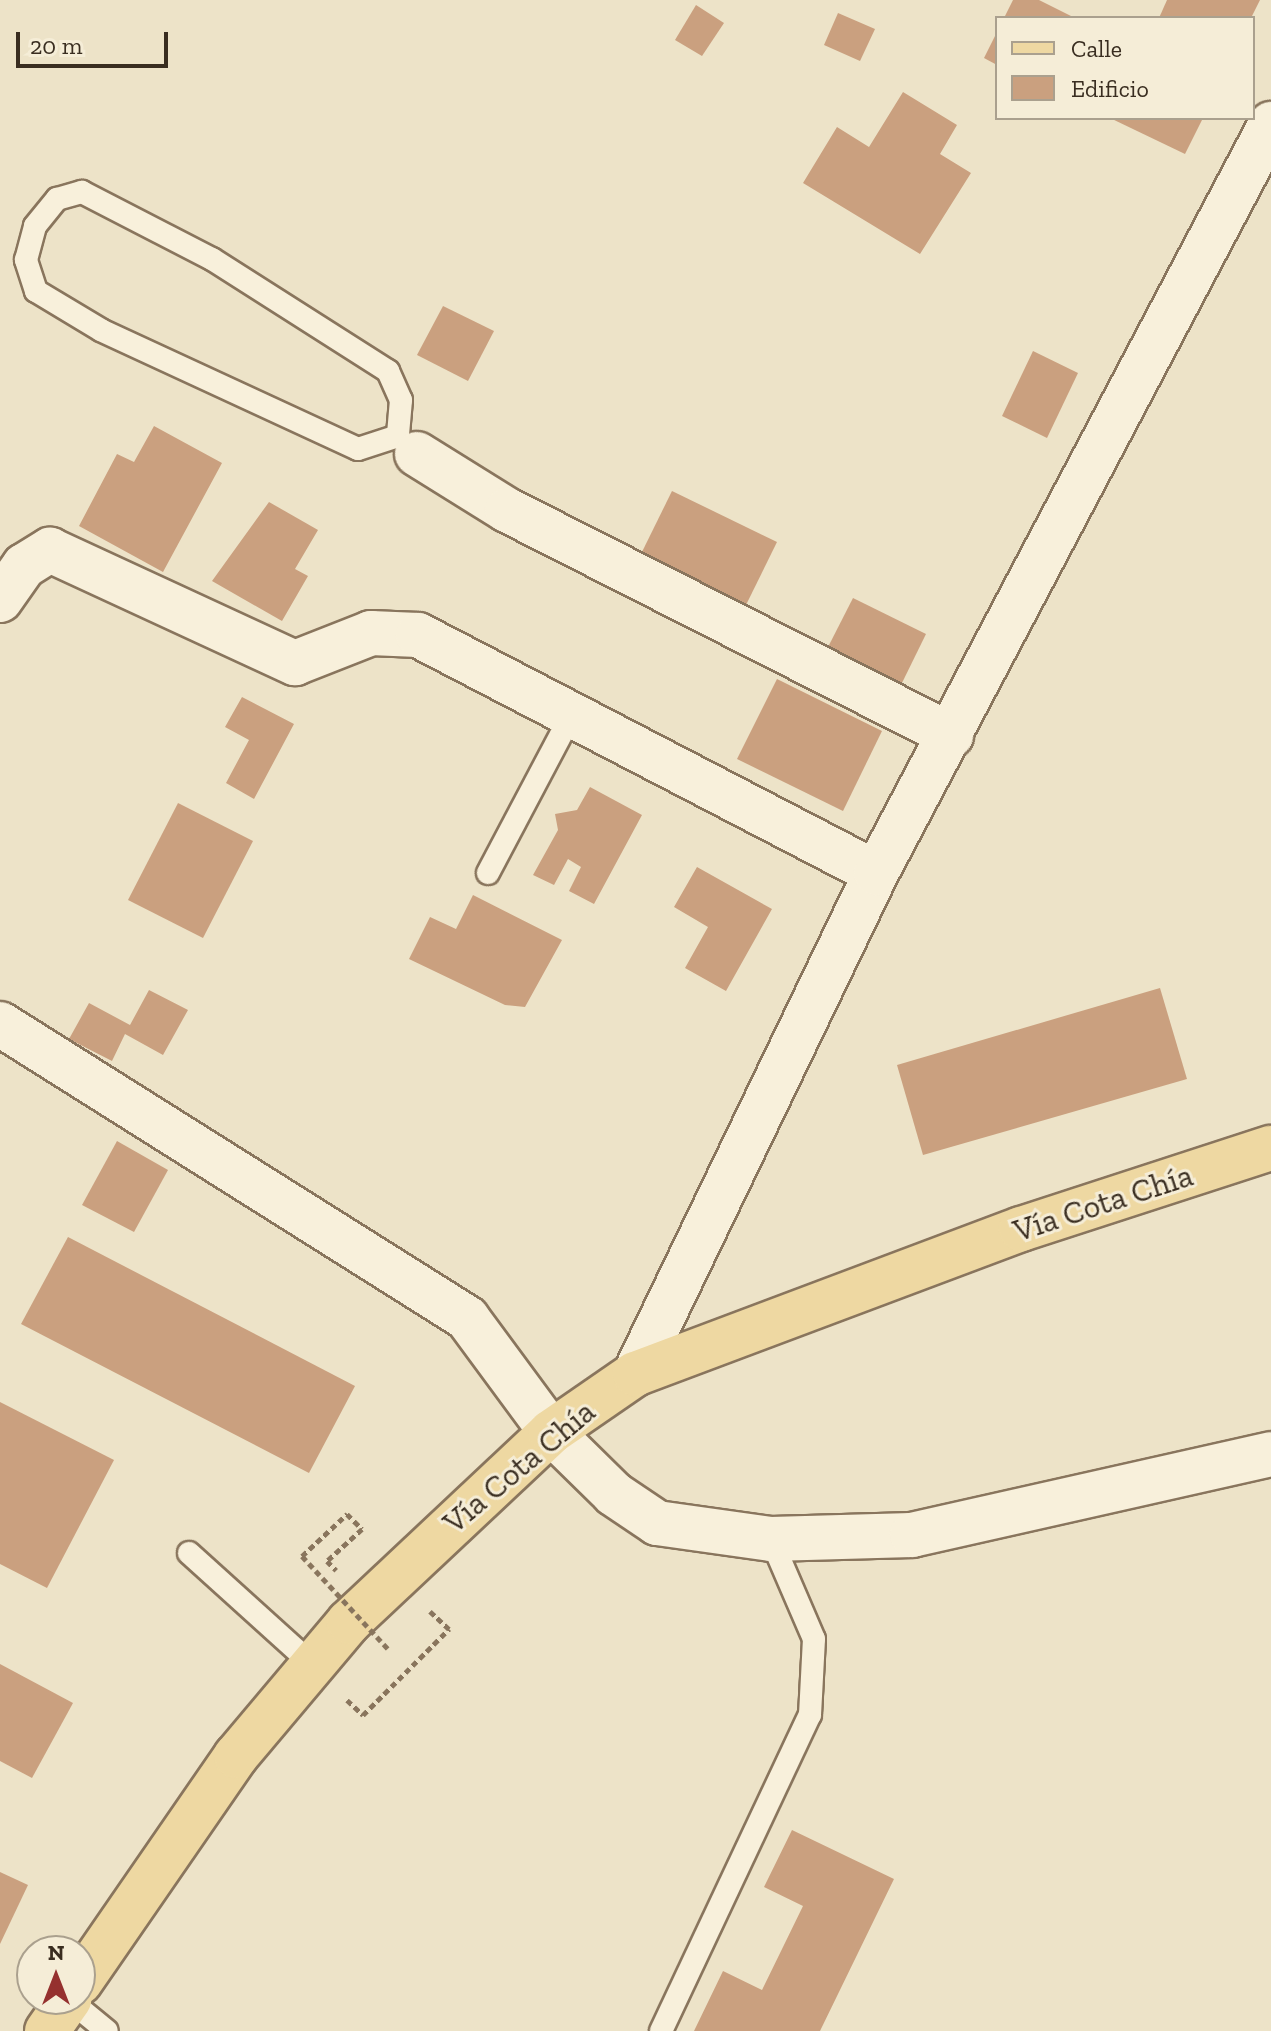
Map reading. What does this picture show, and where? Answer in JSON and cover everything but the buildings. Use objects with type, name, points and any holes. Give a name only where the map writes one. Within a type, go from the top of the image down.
[{"type":"main road","name":"Vía Cota Chía","points":[[96,1959],[236,1756],[368,1604],[551,1432],[635,1374],[1021,1229],[1271,1148]]},
{"type":"street","points":[[635,1374],[876,873],[1271,124]]},
{"type":"street","points":[[408,445],[507,510],[951,735]]},
{"type":"street","points":[[0,600],[24,566],[50,550],[295,663],[371,633],[407,633],[573,712],[876,873]]},
{"type":"street","points":[[0,1024],[467,1318],[551,1432],[614,1494],[657,1523],[771,1539],[912,1535],[1271,1454]]},
{"type":"lane","points":[[82,192],[212,259],[388,371],[401,400],[408,445],[358,449],[101,330],[36,291],[26,260],[35,226],[57,199],[82,192]]},
{"type":"lane","points":[[488,873],[573,712]]},
{"type":"lane","points":[[661,2031],[810,1715],[814,1639],[771,1539]]},
{"type":"lane","points":[[189,1553],[313,1665]]},
{"type":"lane","points":[[88,2015],[107,2031]]},
{"type":"path","points":[[368,1604],[327,1561],[362,1529],[347,1514],[302,1556],[390,1651],[400,1641]]},
{"type":"path","points":[[313,1665],[363,1715],[449,1629],[430,1611],[420,1621]]}]
